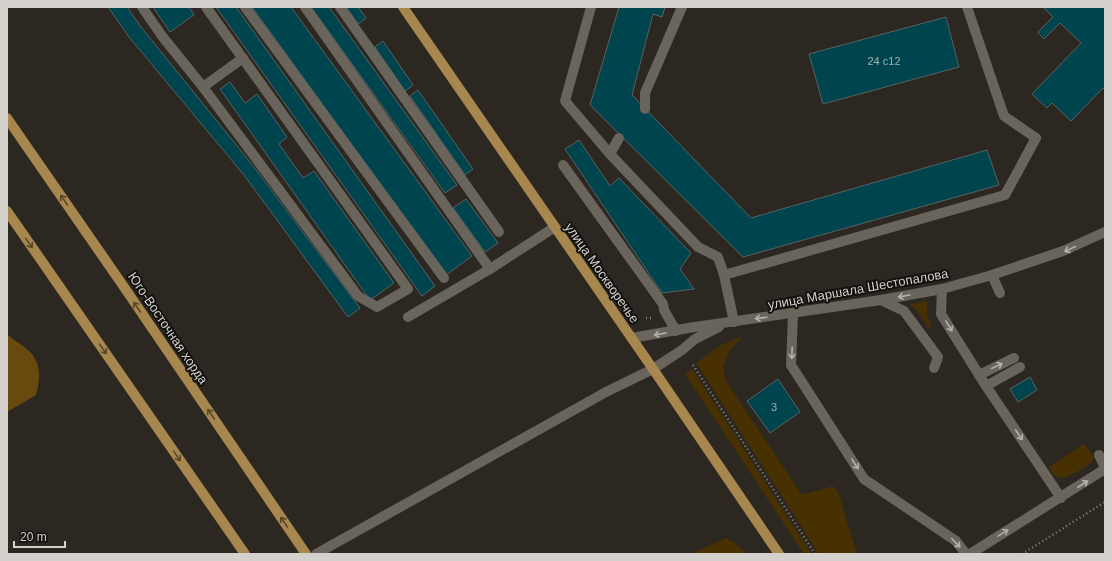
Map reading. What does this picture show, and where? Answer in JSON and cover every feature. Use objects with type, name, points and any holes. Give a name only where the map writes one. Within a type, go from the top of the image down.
[{"type":"main road","name":"улица Москворечье","points":[[403,7],[653,368],[779,554]]},
{"type":"main road","name":"Юго-Восточная хорда","points":[[7,118],[306,554]]},
{"type":"main road","points":[[7,211],[245,554]]},
{"type":"street","points":[[142,7],[162,36],[204,87],[358,296],[377,307],[408,289],[206,7]]},
{"type":"street","points":[[245,7],[444,278]]},
{"type":"street","points":[[305,7],[490,269]]},
{"type":"street","points":[[340,7],[499,232]]},
{"type":"street","points":[[316,554],[606,392],[653,368],[682,350],[695,339],[730,322],[724,275],[718,257],[698,247],[610,154],[565,100],[591,7]]},
{"type":"street","points":[[645,109],[645,93],[682,7]]},
{"type":"street","points":[[724,275],[1005,195],[1036,138],[1004,116],[967,7]]},
{"type":"street","points":[[204,87],[243,58]]},
{"type":"street","points":[[610,154],[619,138]]},
{"type":"street","points":[[562,165],[663,304],[664,310],[676,331]]},
{"type":"street","points":[[408,317],[490,269],[555,227]]},
{"type":"street","name":"улица Маршала Шестопалова","points":[[632,338],[730,322],[794,314],[942,289],[992,275],[1063,252],[1105,232]]},
{"type":"street","points":[[992,275],[1000,293]]},
{"type":"street","points":[[942,289],[941,314],[986,386],[1061,498]]},
{"type":"street","points":[[881,300],[904,311],[938,357],[934,368]]},
{"type":"street","points":[[794,314],[791,365],[864,480],[956,541],[966,554]]},
{"type":"street","points":[[979,375],[1014,358]]},
{"type":"street","points":[[986,386],[1020,367]]},
{"type":"street","points":[[970,554],[1061,498],[1105,468],[1099,455]]},
{"type":"path","points":[[693,365],[815,554]]},
{"type":"path","points":[[1022,554],[1105,502]]},
{"type":"shaded area","points":[[927,301],[927,314],[931,326],[928,328],[918,312],[910,304]]},
{"type":"shaded area","points":[[7,334],[26,348],[35,358],[39,374],[36,395],[7,412]]},
{"type":"shaded area","points":[[743,336],[729,351],[723,367],[726,381],[802,495],[833,486],[838,492],[857,554],[819,554],[696,363],[721,345]]},
{"type":"shaded area","points":[[692,369],[812,554],[804,554],[685,374]]},
{"type":"shaded area","points":[[1084,444],[1094,457],[1090,463],[1067,477],[1063,478],[1055,476],[1049,467]]},
{"type":"shaded area","points":[[726,538],[739,546],[747,554],[696,554],[695,552]]},
{"type":"building","points":[[108,7],[127,7],[141,27],[254,167],[360,308],[348,317],[244,175],[129,37]]},
{"type":"building","points":[[153,7],[189,7],[194,15],[170,32]]},
{"type":"building","points":[[216,7],[236,7],[435,286],[422,296]]},
{"type":"building","points":[[252,7],[291,7],[472,256],[446,275]]},
{"type":"building","points":[[311,7],[329,7],[457,185],[445,193]]},
{"type":"building","points":[[346,7],[358,7],[366,18],[358,24]]},
{"type":"building","points":[[619,7],[665,7],[662,17],[653,14],[632,95],[751,218],[987,150],[999,185],[743,257],[590,105]]},
{"type":"building","points":[[1043,7],[1105,7],[1105,90],[1103,88],[1071,121],[1052,103],[1047,108],[1032,94],[1081,43],[1060,23],[1044,39],[1038,32],[1053,17]]},
{"type":"building","points":[[946,17],[959,67],[823,104],[809,54]]},
{"type":"building","points":[[383,41],[413,85],[405,91],[375,47]]},
{"type":"building","points":[[230,82],[245,103],[257,94],[287,137],[279,144],[303,178],[314,171],[394,283],[370,300],[220,89]]},
{"type":"building","points":[[418,90],[473,169],[465,175],[410,96]]},
{"type":"building","points":[[579,140],[610,186],[619,178],[691,253],[680,269],[694,289],[662,293],[565,149]]},
{"type":"building","points":[[466,199],[498,243],[485,252],[453,208]]},
{"type":"building","points":[[1030,377],[1037,390],[1018,402],[1010,389]]},
{"type":"building","points":[[778,379],[800,412],[770,433],[747,401]]}]
